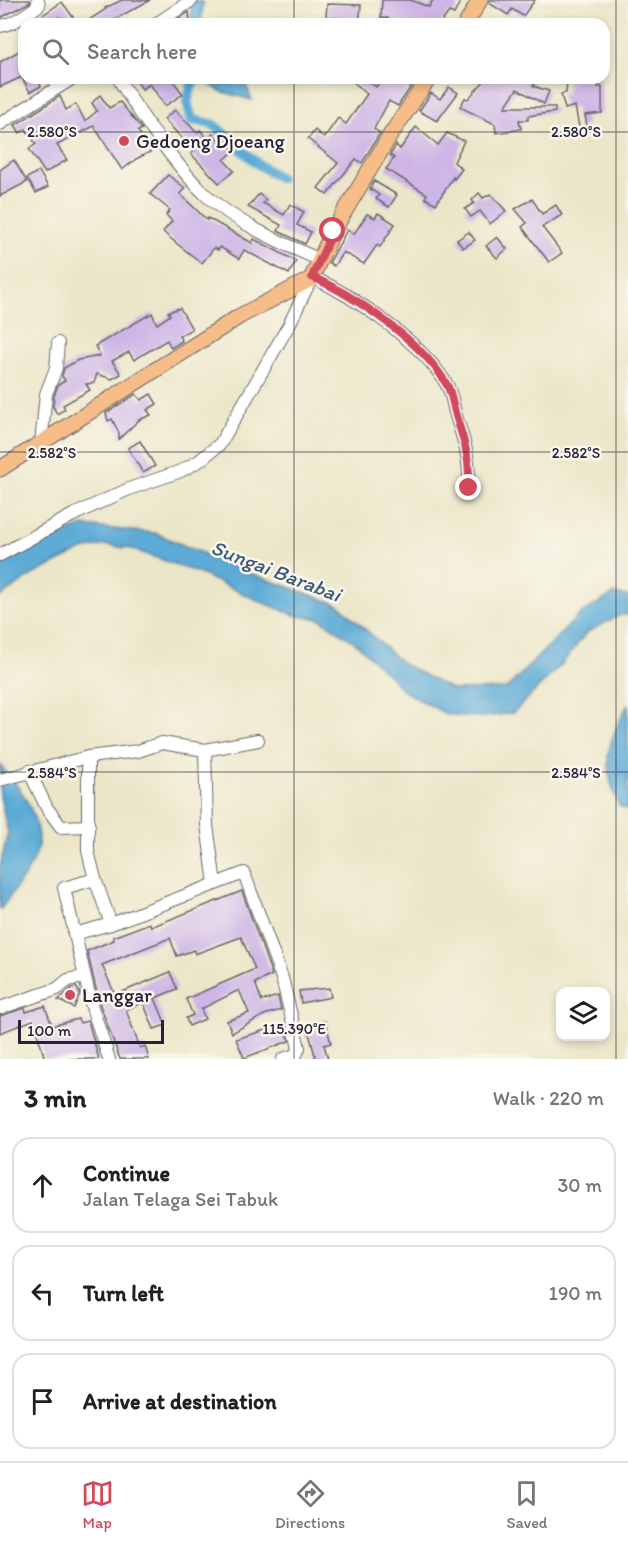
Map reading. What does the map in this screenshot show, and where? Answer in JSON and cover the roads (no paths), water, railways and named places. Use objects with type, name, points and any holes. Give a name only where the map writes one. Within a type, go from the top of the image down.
[{"type":"main road","points":[[470,18],[480,0]]},
{"type":"main road","points":[[0,469],[240,316],[311,278],[333,231],[425,84]]},
{"type":"street","points":[[19,18],[38,6],[38,0]]},
{"type":"street","points":[[165,18],[190,1]]},
{"type":"street","points":[[0,26],[18,18]]},
{"type":"street","points":[[0,124],[63,84]]},
{"type":"street","points":[[122,84],[207,196],[247,224],[320,260]]},
{"type":"street","points":[[0,555],[73,514],[129,489],[181,471],[199,461],[220,444],[289,325],[311,278],[339,289],[374,312],[435,369],[447,386],[465,438],[470,464],[469,488]]},
{"type":"street","points":[[40,444],[46,394],[56,368],[58,343]]},
{"type":"street","points":[[0,780],[88,757],[138,751],[162,743],[205,750],[258,740]]},
{"type":"street","points":[[205,750],[207,825],[215,884]]},
{"type":"street","points":[[88,757],[88,852],[111,924]]},
{"type":"street","points":[[29,771],[47,808],[61,826],[89,826]]},
{"type":"street","points":[[75,936],[244,873],[282,978],[299,1051],[283,1059]]},
{"type":"street","points":[[95,879],[64,888],[84,977],[109,1059]]},
{"type":"street","points":[[0,1008],[57,989],[68,980],[84,977]]},
{"type":"water","points":[[191,0],[203,2],[202,18],[191,18]]},
{"type":"water","points":[[209,84],[245,84],[252,100],[220,91]]},
{"type":"water","points":[[83,526],[155,533],[249,573],[339,605],[403,664],[453,690],[506,689],[581,613],[614,594],[628,596],[628,615],[620,615],[586,633],[562,664],[513,713],[483,717],[448,715],[405,692],[357,644],[320,619],[297,616],[196,572],[132,549],[106,545],[82,550],[34,574],[0,597],[0,565],[54,537]]},
{"type":"water","points":[[628,704],[628,810],[619,806],[613,791],[609,777],[608,754],[615,731]]},
{"type":"water","points":[[0,765],[15,782],[32,812],[38,834],[38,846],[28,870],[0,910],[0,866],[8,832],[0,796]]},
{"type":"waterway","points":[[192,84],[187,102],[192,120],[213,124],[259,165],[280,178]]},
{"type":"place","name":"Gedoeng Djoeang","points":[[124,141]]},
{"type":"place","name":"Langgar","points":[[70,995]]},
{"type":"water label","name":"Sungai Barabai","points":[[276,571]]}]
